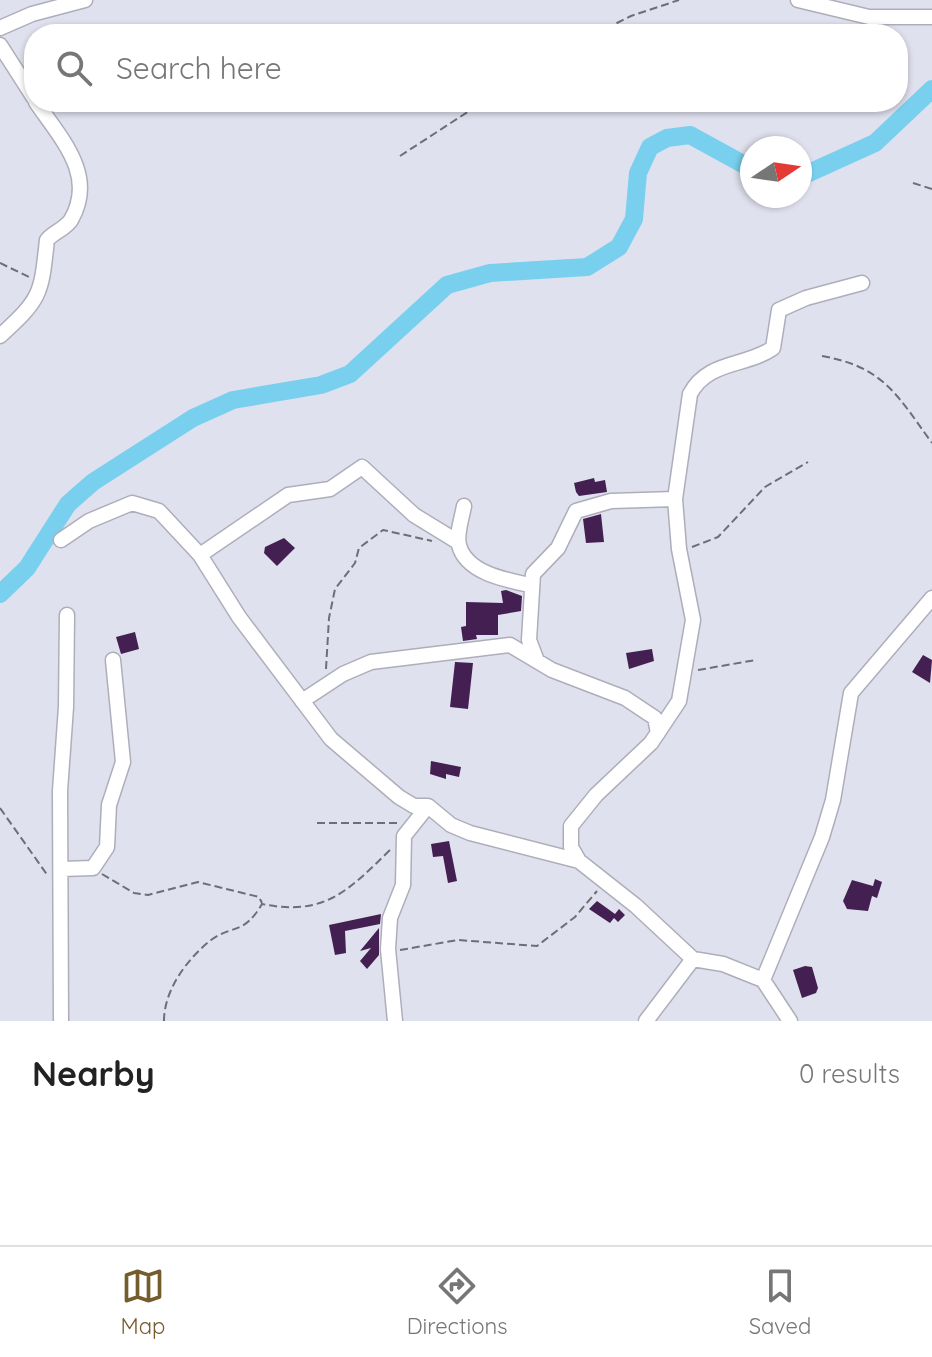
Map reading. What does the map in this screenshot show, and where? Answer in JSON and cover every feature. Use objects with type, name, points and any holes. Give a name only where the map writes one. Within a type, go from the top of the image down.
[{"type":"street","points":[[0,28],[32,14],[85,0]]},
{"type":"street","points":[[798,0],[869,17],[932,17]]},
{"type":"street","points":[[0,45],[24,83]]},
{"type":"street","points":[[0,336],[23,317],[43,284],[47,240],[70,221],[82,185],[70,153],[43,112]]},
{"type":"street","points":[[790,1021],[763,980],[723,964],[693,959],[579,861],[571,847],[571,826],[658,733],[679,701],[693,620],[679,549],[675,499],[688,402],[695,384],[715,369],[773,348],[779,310],[790,303],[862,283]]},
{"type":"street","points":[[200,555],[288,495],[330,489],[362,467],[414,515],[455,540],[460,550],[488,574],[530,585]]},
{"type":"street","points":[[538,661],[529,640],[530,585],[536,567],[558,548],[576,511],[611,501],[675,499]]},
{"type":"street","points":[[61,540],[89,521],[132,503],[159,511],[200,555],[239,617],[331,739],[399,797],[414,806],[428,806],[451,825],[470,833],[579,861]]},
{"type":"street","points":[[455,540],[464,506]]},
{"type":"street","points":[[763,980],[822,837],[833,800],[851,693],[932,598]]},
{"type":"street","points":[[61,1021],[67,615]]},
{"type":"street","points":[[302,701],[326,684],[371,662],[510,645],[642,708],[655,718],[658,733]]},
{"type":"street","points":[[61,869],[93,868],[109,840],[109,805],[123,762],[113,660]]},
{"type":"street","points":[[395,1021],[388,949],[390,918],[403,885],[409,830],[428,806]]},
{"type":"street","points":[[646,1021],[693,959]]},
{"type":"path","points":[[615,24],[679,0]]},
{"type":"path","points":[[400,156],[468,112]]},
{"type":"path","points":[[913,183],[932,189]]},
{"type":"path","points":[[0,263],[43,284]]},
{"type":"path","points":[[822,356],[853,361],[885,382],[932,443]]},
{"type":"path","points":[[679,549],[707,544],[718,537],[765,487],[808,462]]},
{"type":"path","points":[[326,684],[331,602],[343,577],[355,563],[359,548],[383,530],[430,541],[455,540]]},
{"type":"path","points":[[686,665],[698,670],[756,660]]},
{"type":"path","points":[[0,808],[61,892]]},
{"type":"path","points":[[317,823],[409,830]]},
{"type":"path","points":[[262,904],[297,908],[327,903],[362,876],[409,830]]},
{"type":"path","points":[[93,868],[127,892],[148,895],[163,888],[198,882],[259,897],[262,904]]},
{"type":"path","points":[[388,949],[402,951],[458,940],[537,946],[575,917],[605,881]]},
{"type":"path","points":[[164,1021],[166,1000],[183,970],[211,940],[242,928],[262,904]]},
{"type":"building","points":[[594,478],[595,482],[605,480],[607,492],[579,496],[574,483]]},
{"type":"building","points":[[601,514],[604,542],[586,543],[583,519]]},
{"type":"building","points":[[284,538],[295,548],[277,566],[264,553],[265,547]]},
{"type":"building","points":[[501,591],[522,596],[521,611],[498,615],[498,635],[476,635],[477,639],[463,641],[461,627],[466,626],[466,602],[503,603]]},
{"type":"building","points":[[135,632],[139,649],[121,654],[116,637]]},
{"type":"building","points":[[652,649],[654,661],[629,669],[626,653]]},
{"type":"building","points":[[923,655],[932,660],[930,683],[912,672]]},
{"type":"building","points":[[455,662],[473,663],[468,709],[450,707]]},
{"type":"building","points":[[431,761],[461,767],[459,777],[446,774],[446,779],[430,774]]},
{"type":"building","points":[[449,841],[457,881],[448,883],[443,856],[433,857],[431,844]]},
{"type":"building","points":[[875,879],[882,882],[877,898],[872,896],[868,911],[847,909],[843,901],[852,880],[873,886]]},
{"type":"building","points":[[597,901],[615,914],[619,909],[625,915],[618,922],[614,918],[610,923],[589,909]]},
{"type":"building","points":[[381,914],[380,924],[345,931],[346,953],[335,955],[329,925]]},
{"type":"building","points":[[379,928],[379,955],[367,969],[360,961],[371,948],[360,951]]},
{"type":"building","points":[[812,967],[818,988],[816,993],[802,998],[793,970]]},
{"type":"waterway","points":[[908,112],[932,89]]},
{"type":"waterway","points":[[812,172],[875,143],[908,112]]},
{"type":"waterway","points":[[0,594],[27,568],[68,504],[93,482],[193,418],[233,400],[321,385],[350,374],[447,285],[490,273],[587,267],[619,247],[634,219],[638,173],[650,147],[667,138],[690,135],[740,162]]}]
